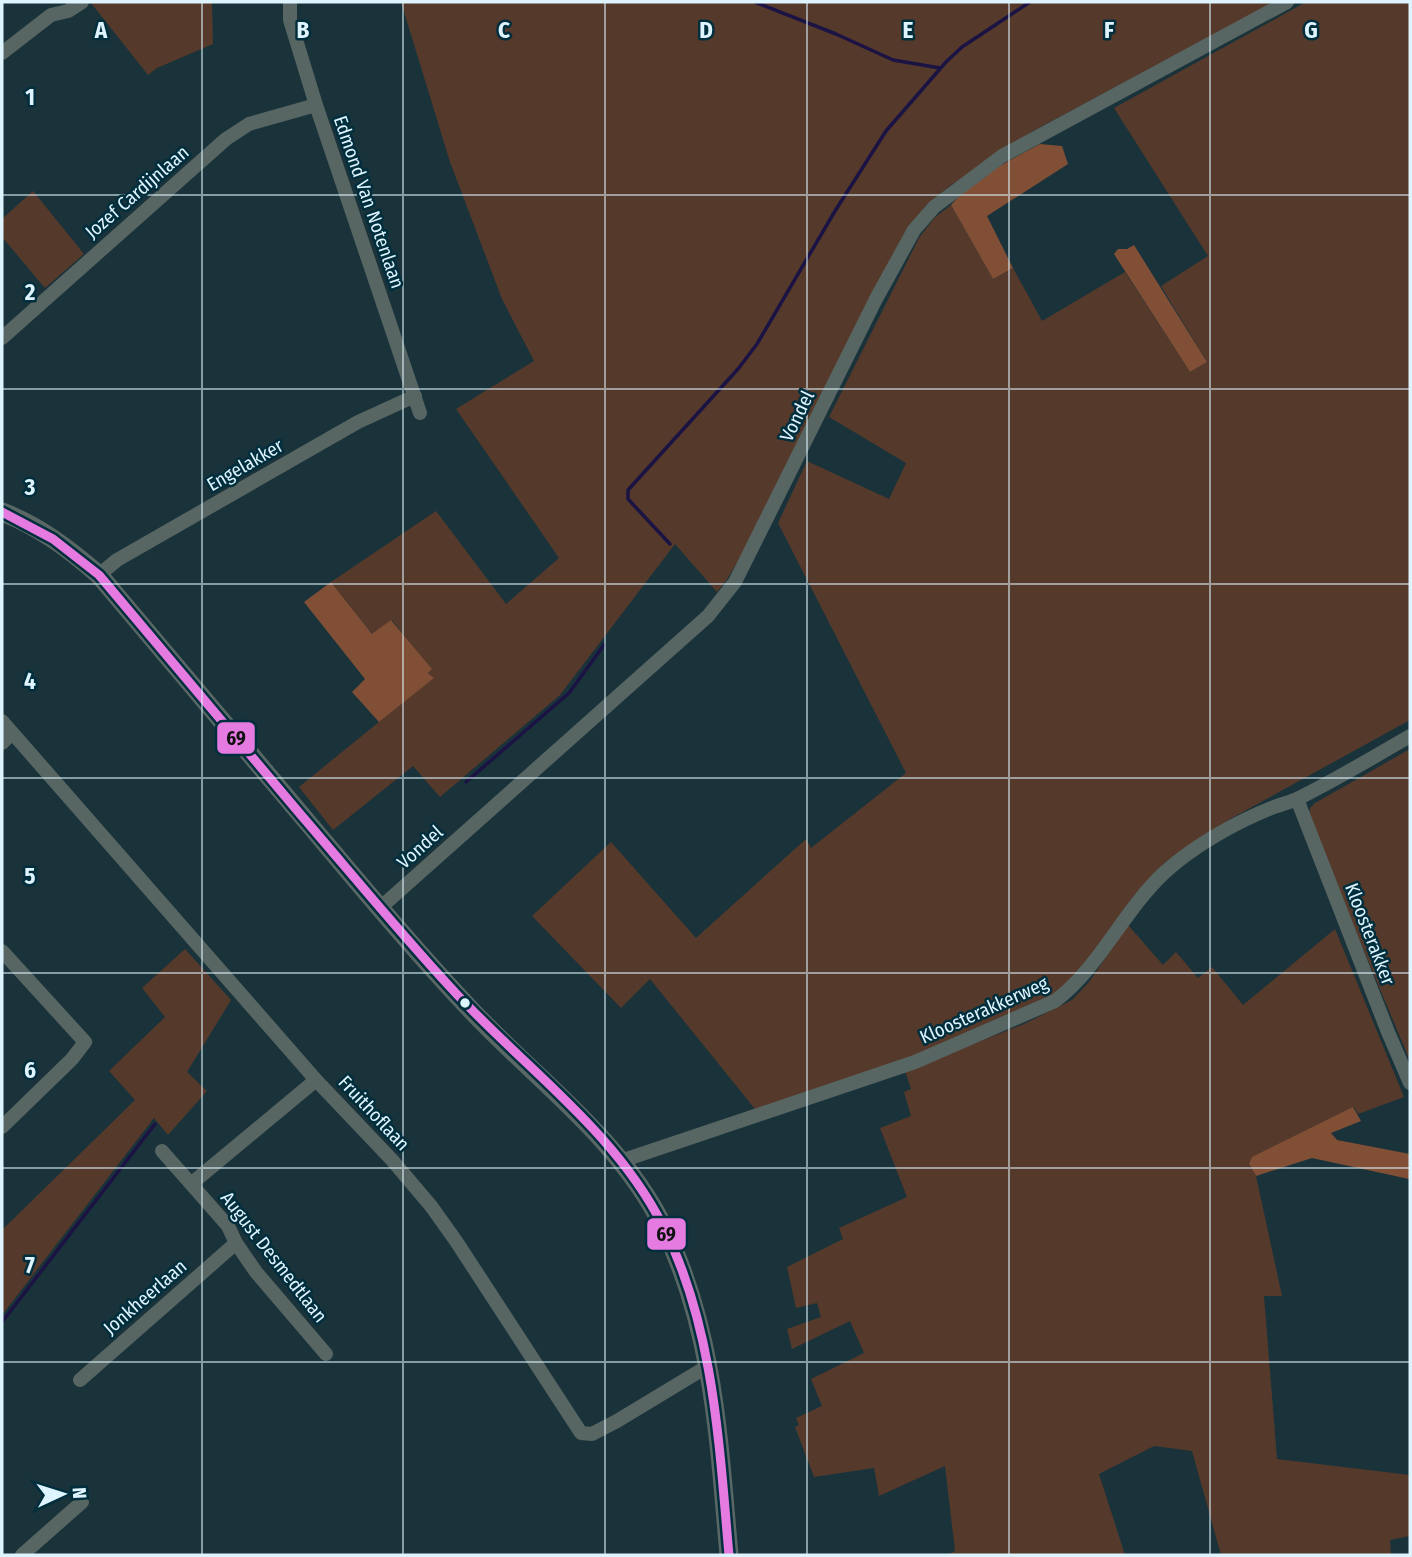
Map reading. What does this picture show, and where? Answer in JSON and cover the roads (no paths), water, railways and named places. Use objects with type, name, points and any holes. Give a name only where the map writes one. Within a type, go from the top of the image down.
[{"type":"main road","points":[[2,513],[22,520],[64,545],[99,575],[380,908],[471,1010],[583,1120],[621,1161],[644,1192],[663,1226],[685,1279],[708,1366],[718,1425],[729,1555]]},
{"type":"street","points":[[2,52],[51,15],[68,12],[82,2]]},
{"type":"street","name":"Edmond Van Notenlaan","points":[[290,2],[290,20],[316,105],[420,413]]},
{"type":"street","name":"Vondel","points":[[380,908],[708,616],[735,582],[876,299],[914,230],[933,207],[1002,156],[1287,2]]},
{"type":"street","name":"Jozef Cardijnlaan","points":[[2,338],[226,139],[249,124],[316,105]]},
{"type":"street","name":"Engelakker","points":[[99,575],[117,560],[334,436],[415,396]]},
{"type":"street","name":"Fruithoflaan","points":[[2,721],[7,738],[316,1080],[392,1160],[437,1215],[581,1433],[592,1434],[617,1421],[708,1366]]},
{"type":"street","name":"Kloosterakkerweg","points":[[621,1161],[915,1062],[1055,1001],[1084,974],[1122,921],[1166,871],[1220,834],[1273,807],[1297,799],[1410,736]]},
{"type":"street","name":"Kloosterakker","points":[[1297,799],[1410,1083]]},
{"type":"street","points":[[2,951],[85,1042],[72,1059],[2,1127]]},
{"type":"street","points":[[191,1184],[316,1080]]},
{"type":"street","name":"August Desmedtlaan","points":[[162,1150],[228,1226],[256,1272],[326,1354]]},
{"type":"street","name":"Jonkheerlaan","points":[[80,1380],[236,1243]]},
{"type":"street","points":[[22,1555],[82,1502]]},
{"type":"waterway","points":[[755,2],[893,60],[940,68]]},
{"type":"waterway","points":[[670,544],[628,499],[628,490],[738,369],[757,344],[835,211],[886,131],[962,47],[1030,2]]},
{"type":"waterway","points":[[466,782],[569,693],[604,645]]},
{"type":"waterway","points":[[2,1322],[155,1124]]}]
